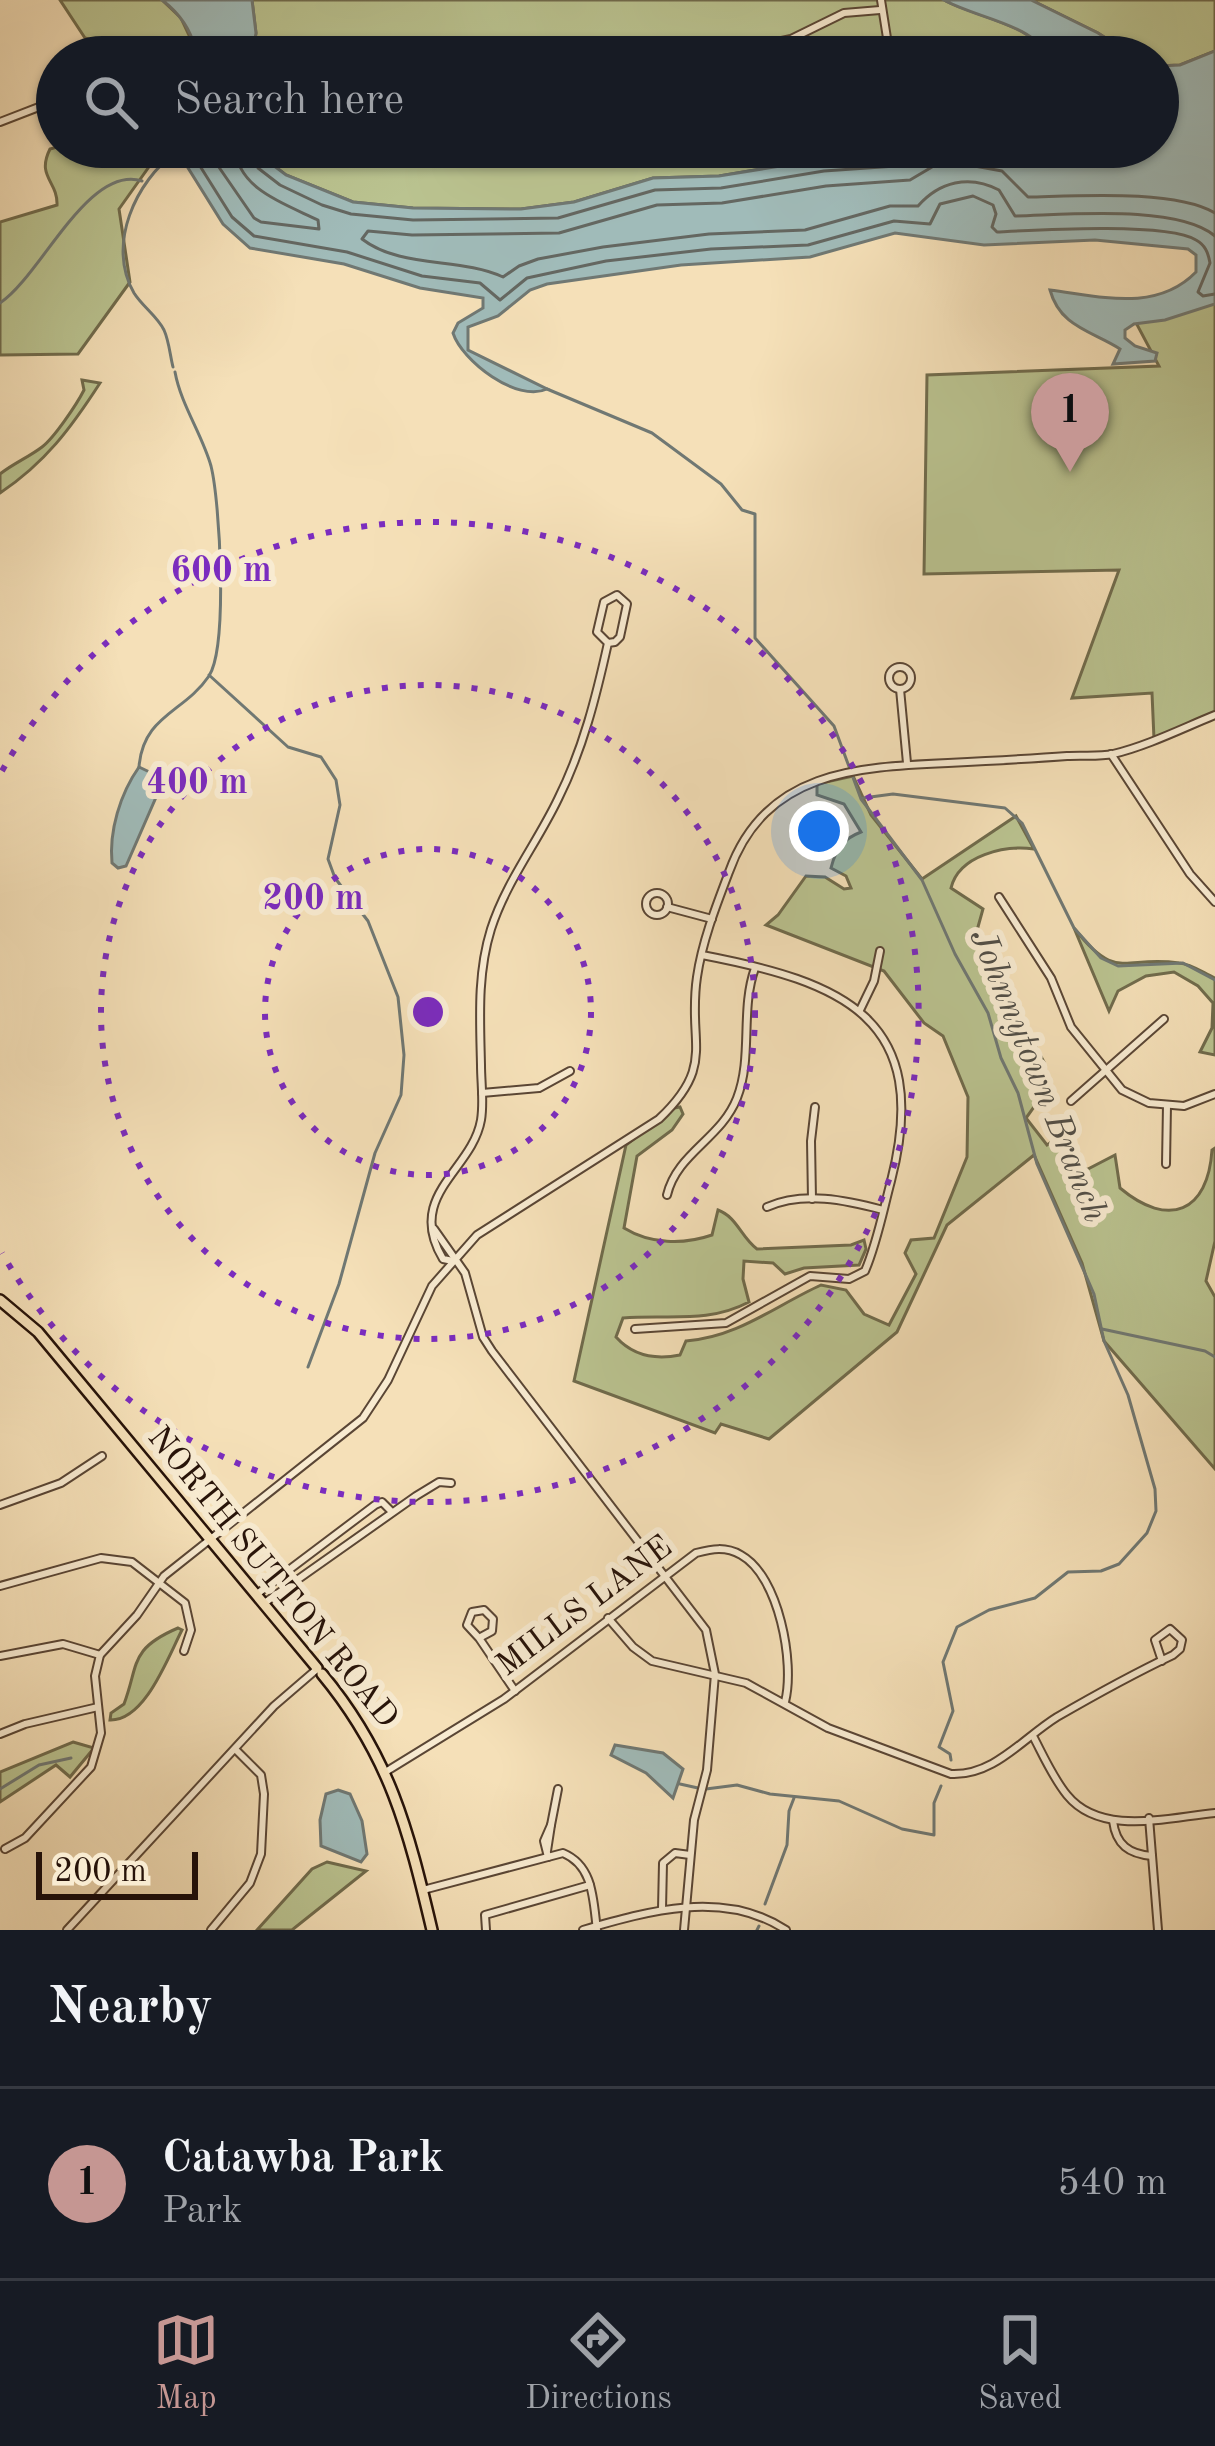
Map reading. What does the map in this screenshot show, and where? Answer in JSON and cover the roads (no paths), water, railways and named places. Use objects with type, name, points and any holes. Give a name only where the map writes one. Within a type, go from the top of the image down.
[{"type":"main road","name":"NORTH SUTTON ROAD","points":[[0,1300],[38,1332],[359,1722],[387,1772],[433,1930]]},
{"type":"street","points":[[792,36],[844,13],[880,5],[886,36]]},
{"type":"street","points":[[0,122],[36,108]]},
{"type":"street","points":[[617,595],[626,600],[627,608],[620,637],[608,643],[597,632],[604,602],[617,595]]},
{"type":"street","points":[[608,643],[592,716],[576,760],[490,932],[479,990],[480,1127],[437,1194],[434,1229],[465,1274],[483,1337],[492,1351],[706,1630],[715,1674],[684,1930]]},
{"type":"street","points":[[900,689],[908,765]]},
{"type":"street","points":[[5,1849],[26,1838],[91,1767],[101,1732],[95,1676],[100,1655],[160,1581],[362,1418],[388,1379],[432,1286],[493,1223],[658,1119],[682,1097],[697,1060],[694,997],[702,955],[732,862],[757,822],[802,787],[845,772],[1111,754],[1215,715]]},
{"type":"street","points":[[1111,754],[1190,874],[1215,902]]},
{"type":"street","points":[[999,897],[1051,978],[1071,1027],[1122,1090],[1149,1103],[1184,1106],[1215,1094]]},
{"type":"street","points":[[668,907],[712,919]]},
{"type":"street","points":[[860,1010],[874,981],[880,951]]},
{"type":"street","points":[[635,1329],[725,1323],[810,1276],[848,1279],[865,1271],[903,1130],[901,1092],[891,1050],[860,1010],[830,992],[702,955]]},
{"type":"street","points":[[667,1196],[677,1168],[717,1132],[739,1095],[749,985],[755,968]]},
{"type":"street","points":[[1072,1101],[1164,1019]]},
{"type":"street","points":[[482,1093],[539,1088],[570,1070]]},
{"type":"street","points":[[1166,1164],[1167,1105]]},
{"type":"street","points":[[812,1199],[815,1106]]},
{"type":"street","points":[[767,1207],[783,1200],[812,1199],[846,1200],[883,1210]]},
{"type":"street","points":[[0,1504],[62,1483],[102,1456]]},
{"type":"street","points":[[260,1599],[439,1482],[451,1483]]},
{"type":"street","points":[[260,1599],[375,1505],[382,1502],[392,1512]]},
{"type":"street","name":"MILLS LANE","points":[[387,1772],[515,1690],[696,1552],[719,1547],[744,1556],[762,1576],[784,1634],[790,1682],[785,1702]]},
{"type":"street","points":[[0,1586],[101,1558],[132,1562],[185,1603],[191,1630],[184,1651]]},
{"type":"street","points":[[479,1638],[492,1631],[493,1618],[484,1610],[472,1612],[467,1625],[515,1690]]},
{"type":"street","points":[[608,1618],[633,1647],[652,1660],[746,1683],[865,1744],[951,1774],[980,1770],[1050,1721],[1162,1660],[1180,1649],[1178,1632],[1170,1629],[1154,1640],[1162,1660]]},
{"type":"street","points":[[0,1656],[64,1644],[100,1655]]},
{"type":"street","points":[[67,1930],[274,1706],[319,1671]]},
{"type":"street","points":[[0,1734],[98,1708]]},
{"type":"street","points":[[1033,1736],[1067,1796],[1090,1814],[1113,1821],[1215,1813]]},
{"type":"street","points":[[211,1930],[250,1882],[261,1855],[264,1794],[260,1775],[235,1750]]},
{"type":"street","points":[[547,1854],[558,1789]]},
{"type":"street","points":[[1149,1818],[1158,1930]]},
{"type":"street","points":[[1113,1821],[1114,1835],[1124,1847],[1135,1855],[1152,1856]]},
{"type":"street","points":[[423,1890],[562,1853],[584,1867],[597,1928]]},
{"type":"street","points":[[662,1909],[663,1863],[675,1853],[690,1855]]},
{"type":"street","points":[[486,1930],[485,1915],[590,1885]]},
{"type":"street","points":[[583,1930],[687,1906],[734,1909],[786,1930]]},
{"type":"water","points":[[162,0],[252,0],[256,36],[191,36]]},
{"type":"water","points":[[944,0],[1031,0],[1103,36],[1028,36]]},
{"type":"water","points":[[1215,51],[1215,304],[1125,330],[1125,338],[1135,346],[1157,353],[1155,361],[1113,364],[1120,349],[1069,320],[1050,290],[1126,299],[1163,293],[1196,272],[1196,255],[1188,249],[1095,240],[984,245],[895,233],[810,257],[681,265],[530,290],[498,316],[468,327],[468,350],[547,389],[521,390],[479,367],[453,333],[458,323],[483,308],[483,298],[420,288],[344,264],[250,248],[223,224],[188,168],[277,168],[353,202],[521,209],[574,202],[653,178],[719,176],[768,168],[1179,168],[1180,65]]},
{"type":"water","points":[[139,767],[164,779],[126,866],[118,868],[112,863],[114,826]]},
{"type":"water","points":[[615,1745],[663,1753],[683,1769],[673,1798],[646,1773],[611,1755]]},
{"type":"water","points":[[338,1790],[350,1794],[362,1821],[367,1854],[361,1862],[321,1846],[326,1794]]},
{"type":"waterway","points":[[159,168],[130,215],[123,255],[134,293],[164,330],[173,367]]},
{"type":"waterway","points":[[0,303],[84,205],[122,180],[142,181]]},
{"type":"waterway","points":[[139,767],[156,725],[209,676],[219,636],[221,573],[214,484],[175,372]]},
{"type":"waterway","name":"Johnnytown Branch","points":[[547,389],[652,433],[721,484],[742,510],[755,514],[755,638],[834,726],[861,799],[922,880],[988,1013],[1001,1058],[1018,1093],[1037,1164],[1094,1294],[1104,1341],[1128,1395],[1155,1489],[1156,1511],[1147,1533],[1119,1564],[1101,1571],[1068,1572],[1035,1598],[989,1610],[957,1627],[943,1662],[953,1711],[939,1747],[951,1760]]},
{"type":"waterway","points":[[209,675],[288,747],[321,757],[336,780],[340,805],[328,859],[335,878],[368,921],[398,997],[404,1055],[401,1095],[375,1153],[339,1284],[308,1367]]},
{"type":"waterway","points":[[863,798],[893,794],[1005,808],[1022,823],[1074,928],[1101,958],[1118,966],[1183,963],[1215,980]]},
{"type":"waterway","name":"Johnnytown Branch","points":[[1102,1329],[1215,1357]]},
{"type":"waterway","points":[[0,1789],[39,1765],[71,1758]]},
{"type":"waterway","points":[[680,1784],[698,1788]]},
{"type":"waterway","points":[[706,1789],[737,1785],[770,1794],[839,1801],[902,1829],[934,1835],[934,1803],[941,1786]]},
{"type":"waterway","points":[[765,1904],[787,1845],[794,1798]]},
{"type":"waterway","points":[[757,1930],[759,1926]]},
{"type":"place","name":"Catawba Park","points":[[1070,472]]}]
